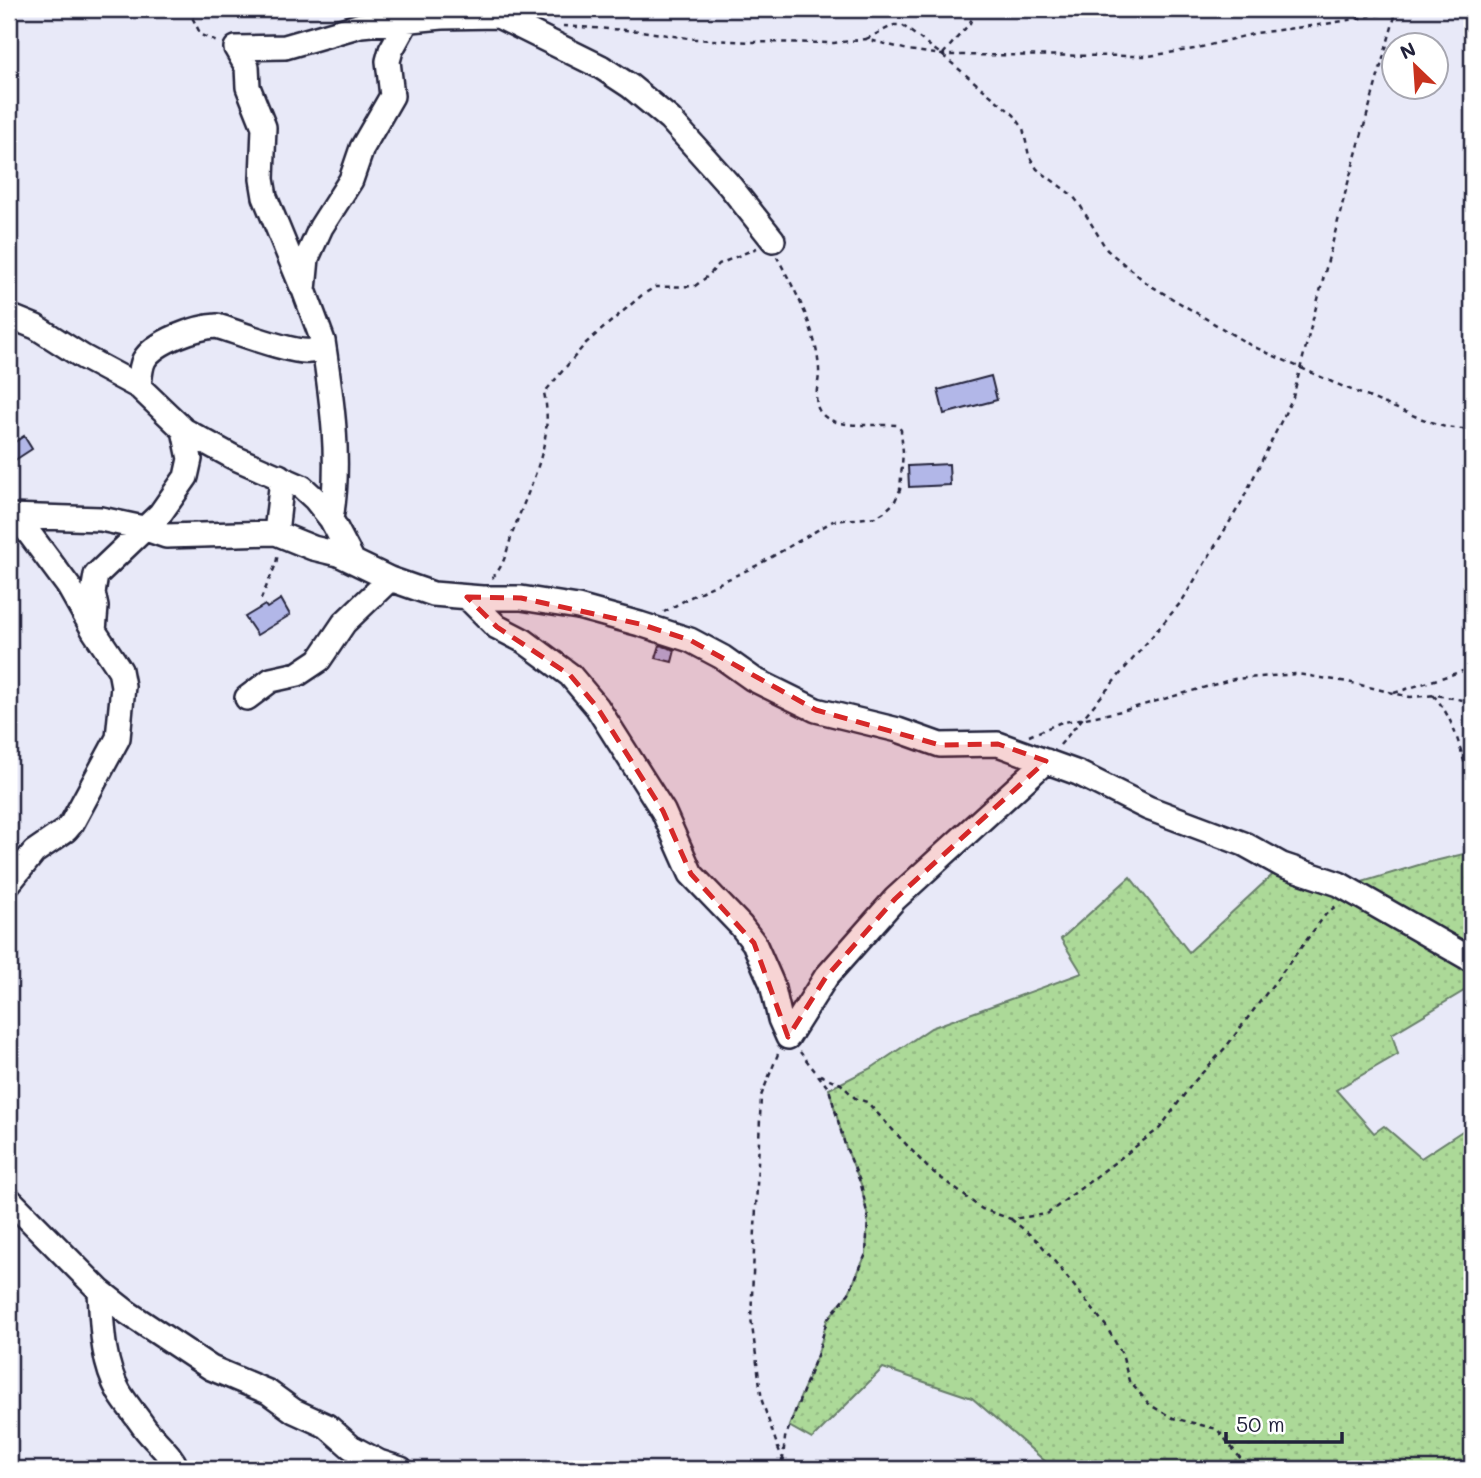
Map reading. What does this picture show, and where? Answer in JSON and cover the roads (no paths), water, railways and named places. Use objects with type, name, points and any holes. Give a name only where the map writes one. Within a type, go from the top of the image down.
[{"type":"street","points":[[331,519],[336,492],[337,460],[323,341],[265,197],[261,179],[264,127],[248,87],[247,67],[236,48],[285,47],[361,25],[442,17],[498,16],[601,67],[630,86],[670,119],[730,186],[773,240]]},
{"type":"street","points":[[304,290],[304,272],[309,252],[321,227],[347,187],[362,148],[392,96],[388,61],[407,21]]},
{"type":"street","points":[[9,303],[18,320],[36,327],[83,357],[139,387],[184,430],[233,457],[302,487],[331,519],[353,561]]},
{"type":"street","points":[[139,387],[143,361],[149,354],[159,346],[199,328],[217,326],[299,351],[314,351],[323,341]]},
{"type":"street","points":[[94,631],[96,575],[160,514],[186,477],[190,459],[184,430]]},
{"type":"street","points":[[276,533],[281,488],[279,476]]},
{"type":"street","points":[[13,517],[101,519],[166,536],[276,533],[313,548],[338,554],[390,579],[433,594],[521,598],[578,607],[640,624],[690,640],[722,657],[752,679],[816,710],[898,730],[940,745],[998,744],[1078,773],[1148,808],[1244,844],[1282,865],[1339,884],[1472,960]]},
{"type":"street","points":[[9,883],[34,852],[72,823],[118,738],[123,686],[120,670],[69,587],[13,517]]},
{"type":"street","points":[[247,698],[271,680],[298,674],[319,660],[344,623],[390,579]]},
{"type":"street","points":[[467,597],[497,627],[524,641],[570,675],[590,699],[663,811],[691,874],[754,943],[772,984],[780,1019],[788,1037],[826,977],[895,899],[1046,761]]},
{"type":"street","points":[[9,1199],[100,1291],[128,1313],[211,1368],[268,1392],[294,1411],[327,1426],[351,1447],[379,1462],[401,1469]]},
{"type":"street","points":[[100,1291],[107,1361],[112,1377],[126,1402],[151,1436],[164,1448],[177,1469]]}]
